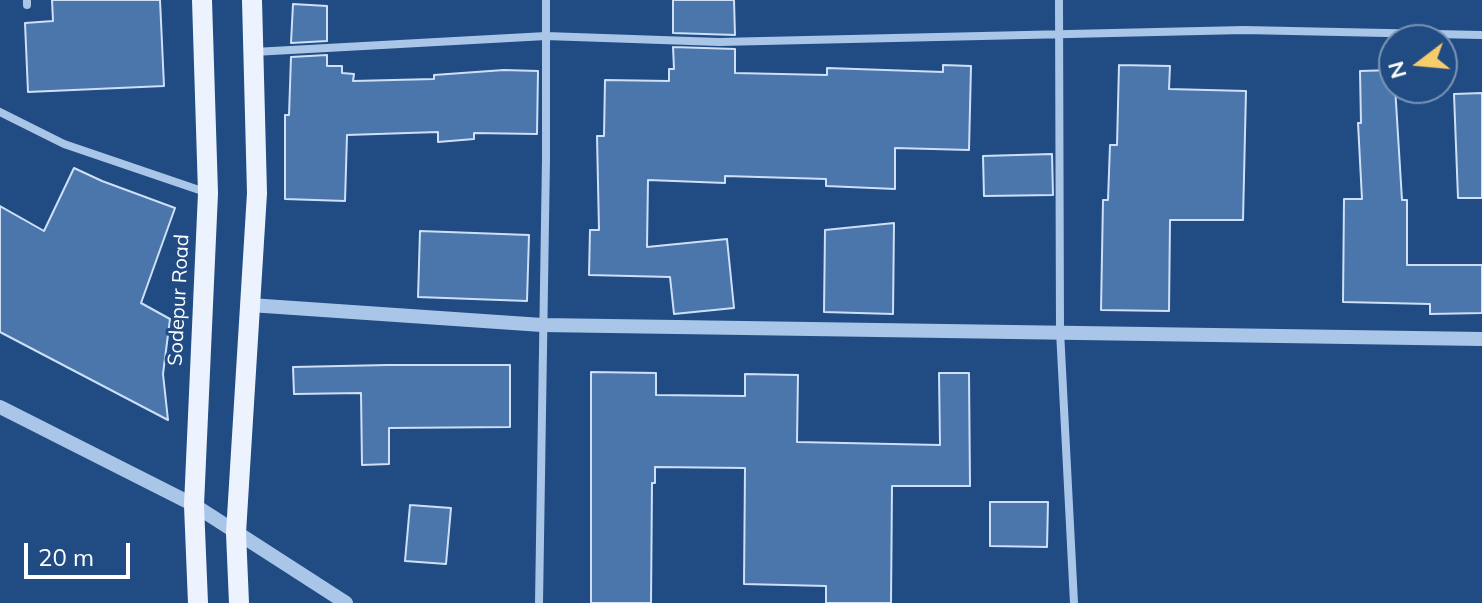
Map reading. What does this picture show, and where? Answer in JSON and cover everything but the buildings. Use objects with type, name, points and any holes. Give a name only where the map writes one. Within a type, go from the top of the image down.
[{"type":"main road","name":"Sodepur Road","points":[[198,603],[194,505],[208,193],[202,0]]},
{"type":"main road","points":[[239,603],[236,533],[257,193],[252,0]]},
{"type":"street","points":[[539,603],[546,0]]},
{"type":"street","points":[[1059,0],[1060,331],[1074,603]]},
{"type":"street","points":[[253,52],[546,36],[719,42],[1244,30],[1482,35]]},
{"type":"street","points":[[0,112],[64,144],[208,193]]},
{"type":"street","points":[[250,305],[542,325],[1482,339]]},
{"type":"street","points":[[0,407],[194,505],[346,603]]}]
